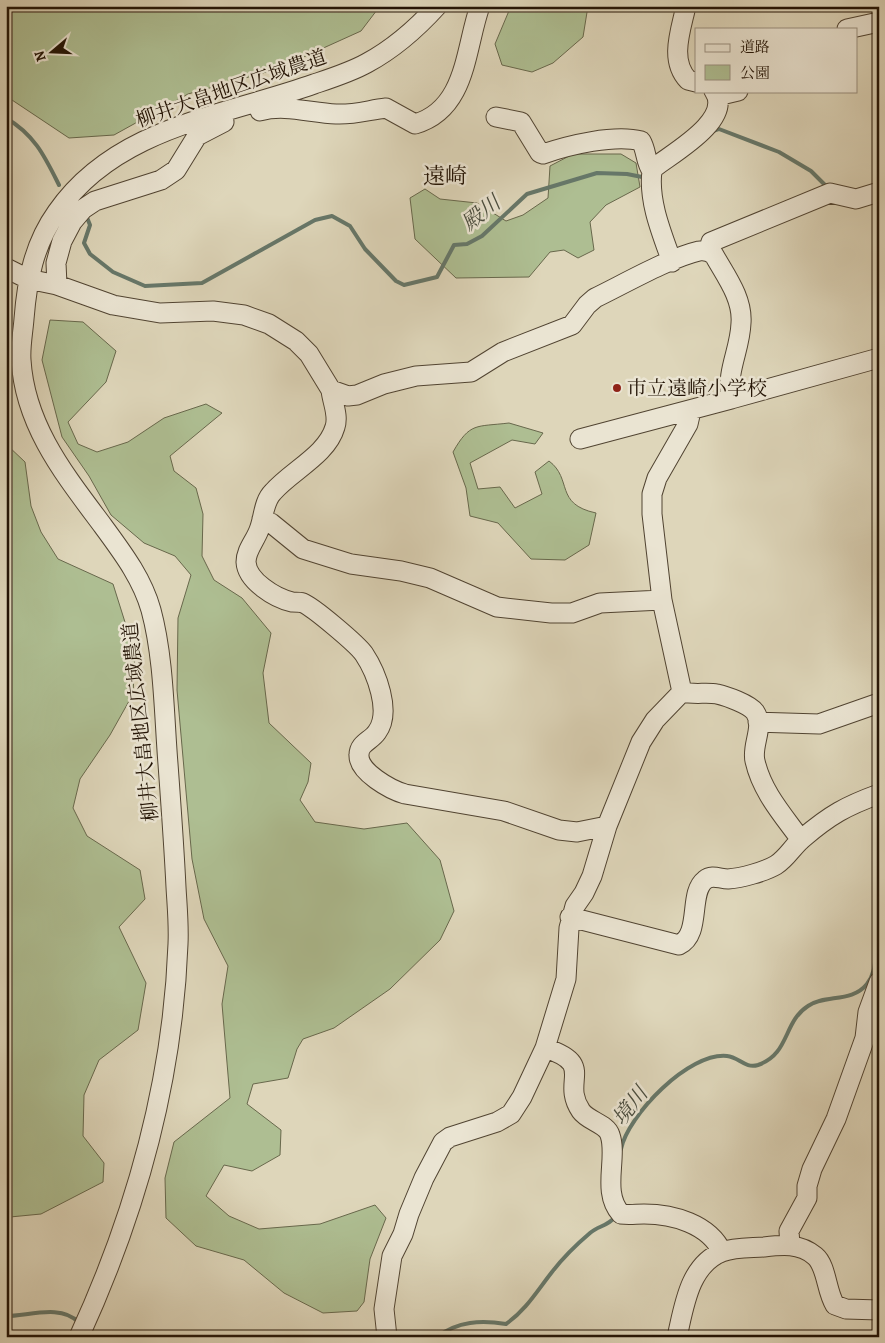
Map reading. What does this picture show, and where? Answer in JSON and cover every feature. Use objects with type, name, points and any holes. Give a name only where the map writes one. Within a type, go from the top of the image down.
[{"type":"street","name":"柳井大畠地区広域農道","points":[[79,1337],[114,1259],[152,1134],[175,1003],[179,939],[161,683],[151,610],[139,581],[124,554],[63,473],[41,437],[30,402],[21,360],[28,280],[38,243],[57,211],[85,178],[104,164],[137,142],[160,132],[286,94],[367,63],[393,46],[423,22],[437,6]]},
{"type":"street","points":[[57,285],[56,263],[62,241],[72,222],[83,209],[95,201],[162,180],[176,170],[197,136],[216,124],[277,107],[307,113],[339,114],[359,114],[386,108],[415,124],[430,119],[444,108],[463,75],[467,64],[469,42],[480,6]]},
{"type":"street","points":[[686,6],[677,49],[678,65],[688,80],[695,82]]},
{"type":"street","points":[[852,28],[879,22]]},
{"type":"street","points":[[652,171],[710,125],[716,110],[716,94],[731,92]]},
{"type":"street","points":[[496,118],[521,122],[540,153],[543,154],[562,148],[619,139],[641,142],[648,165],[652,171],[656,208],[662,236],[672,262]]},
{"type":"street","points":[[708,251],[711,242],[830,193],[856,198],[879,192]]},
{"type":"street","points":[[331,390],[348,396],[357,395],[384,384],[416,376],[471,372],[503,352],[572,325],[587,304],[595,298],[672,262],[700,251],[708,251],[714,255],[735,292],[742,321],[731,363],[728,384],[731,400]]},
{"type":"street","points":[[6,268],[28,280],[57,285],[113,305],[160,313],[213,311],[244,315],[269,324],[296,341],[309,354],[331,390],[336,416],[335,427],[329,438],[272,492],[266,501],[262,519],[246,560],[248,572],[257,582],[290,602],[303,602],[333,627],[354,641],[365,655],[382,694],[381,722],[377,732],[360,747],[358,756],[363,768],[394,791],[405,794],[504,811],[559,830],[577,832],[608,826]]},
{"type":"street","points":[[580,439],[691,411],[879,358]]},
{"type":"street","points":[[682,692],[662,600],[652,514],[652,494],[657,478],[688,424],[691,411]]},
{"type":"street","points":[[262,519],[271,523],[304,549],[351,564],[401,571],[430,578],[497,607],[551,613],[572,613],[600,602],[662,600]]},
{"type":"street","points":[[387,1337],[384,1309],[392,1256],[437,1151],[443,1142],[450,1137],[497,1122],[510,1114],[522,1097],[545,1048],[566,979],[570,917],[592,876],[608,826],[641,742],[655,720],[682,692]]},
{"type":"street","points":[[682,692],[698,695],[716,694],[745,705],[754,711],[758,722],[754,750],[761,782],[801,840]]},
{"type":"street","points":[[758,722],[819,724],[879,703]]},
{"type":"street","points":[[570,917],[679,945],[685,942],[691,931],[700,885],[706,879],[713,876],[728,879],[775,866],[801,840],[833,814],[879,794]]},
{"type":"street","points":[[790,1245],[789,1231],[806,1198],[812,1169],[836,1119],[865,1038],[868,1012],[879,982]]},
{"type":"street","points":[[545,1048],[565,1055],[572,1062],[577,1105],[583,1114],[608,1130],[611,1136],[610,1175],[616,1208],[621,1214],[646,1214],[686,1221],[700,1227],[718,1243],[722,1252]]},
{"type":"street","points":[[677,1337],[688,1289],[694,1277],[711,1259],[722,1252],[790,1245],[805,1249],[817,1257],[822,1265],[830,1296],[835,1305],[846,1309],[879,1310]]},
{"type":"green space","points":[[6,6],[380,6],[361,31],[277,69],[188,94],[114,135],[69,138],[6,96]]},
{"type":"green space","points":[[511,6],[588,6],[583,37],[553,63],[532,72],[502,65],[495,44]]},
{"type":"green space","points":[[573,154],[621,154],[636,163],[640,187],[606,205],[590,222],[594,250],[578,258],[564,250],[550,252],[529,277],[456,278],[415,239],[410,198],[425,189],[440,199],[477,203],[506,221],[523,215],[548,198],[550,166]]},
{"type":"green space","points":[[50,320],[83,322],[116,351],[106,382],[68,422],[78,444],[97,452],[128,442],[164,418],[206,404],[222,413],[170,456],[174,471],[196,488],[203,514],[202,556],[214,580],[242,598],[271,633],[263,673],[269,723],[311,763],[308,782],[300,800],[315,822],[364,829],[407,823],[440,860],[454,911],[440,940],[390,989],[334,1028],[303,1039],[297,1049],[288,1078],[253,1084],[247,1104],[281,1130],[280,1155],[252,1171],[224,1165],[206,1196],[229,1216],[259,1229],[320,1224],[375,1205],[386,1218],[370,1259],[364,1302],[357,1311],[323,1313],[284,1293],[244,1260],[196,1246],[166,1218],[165,1178],[174,1142],[230,1098],[222,1004],[228,966],[204,919],[192,859],[177,690],[178,618],[191,575],[175,556],[144,543],[111,515],[89,476],[62,437],[42,360]]},
{"type":"green space","points":[[509,423],[543,433],[535,444],[512,440],[470,463],[478,489],[500,487],[515,508],[542,494],[535,472],[549,461],[561,475],[569,497],[574,504],[596,513],[589,545],[565,560],[531,559],[498,523],[470,516],[466,488],[453,452],[464,435],[469,431],[481,426]]},
{"type":"green space","points":[[6,444],[25,462],[31,506],[41,532],[58,559],[113,584],[135,654],[133,694],[110,735],[80,779],[73,808],[87,836],[140,870],[145,899],[119,927],[146,983],[138,1030],[99,1060],[84,1095],[83,1136],[104,1163],[103,1182],[41,1214],[10,1217],[6,1216]]},
{"type":"waterway","name":"殿川","points":[[6,118],[32,139],[44,156],[59,185]]},
{"type":"waterway","name":"殿川","points":[[711,132],[719,129],[779,152],[811,171],[827,187]]},
{"type":"waterway","name":"殿川","points":[[86,215],[90,225],[84,243],[90,254],[113,272],[145,286],[202,283],[315,220],[332,216],[350,226],[365,249],[396,281],[404,285],[437,277],[454,245],[467,244],[482,236],[527,194],[597,173],[627,174],[647,178]]},
{"type":"waterway","name":"境川","points":[[621,1149],[626,1135],[648,1104],[662,1088],[695,1064],[712,1057],[727,1056],[749,1065],[758,1065],[776,1053],[794,1020],[808,1006],[815,1002],[854,994],[861,990],[873,973],[879,936]]},
{"type":"waterway","name":"境川","points":[[437,1337],[453,1328],[470,1323],[506,1324],[525,1306],[556,1267],[575,1247],[593,1231],[615,1217]]},
{"type":"waterway","name":"境川","points":[[6,1316],[54,1312],[63,1313],[78,1322]]},
{"type":"place","name":"市立遠崎小学校","points":[[617,388]]},
{"type":"district","name":"遠崎","points":[[445,175]]}]
